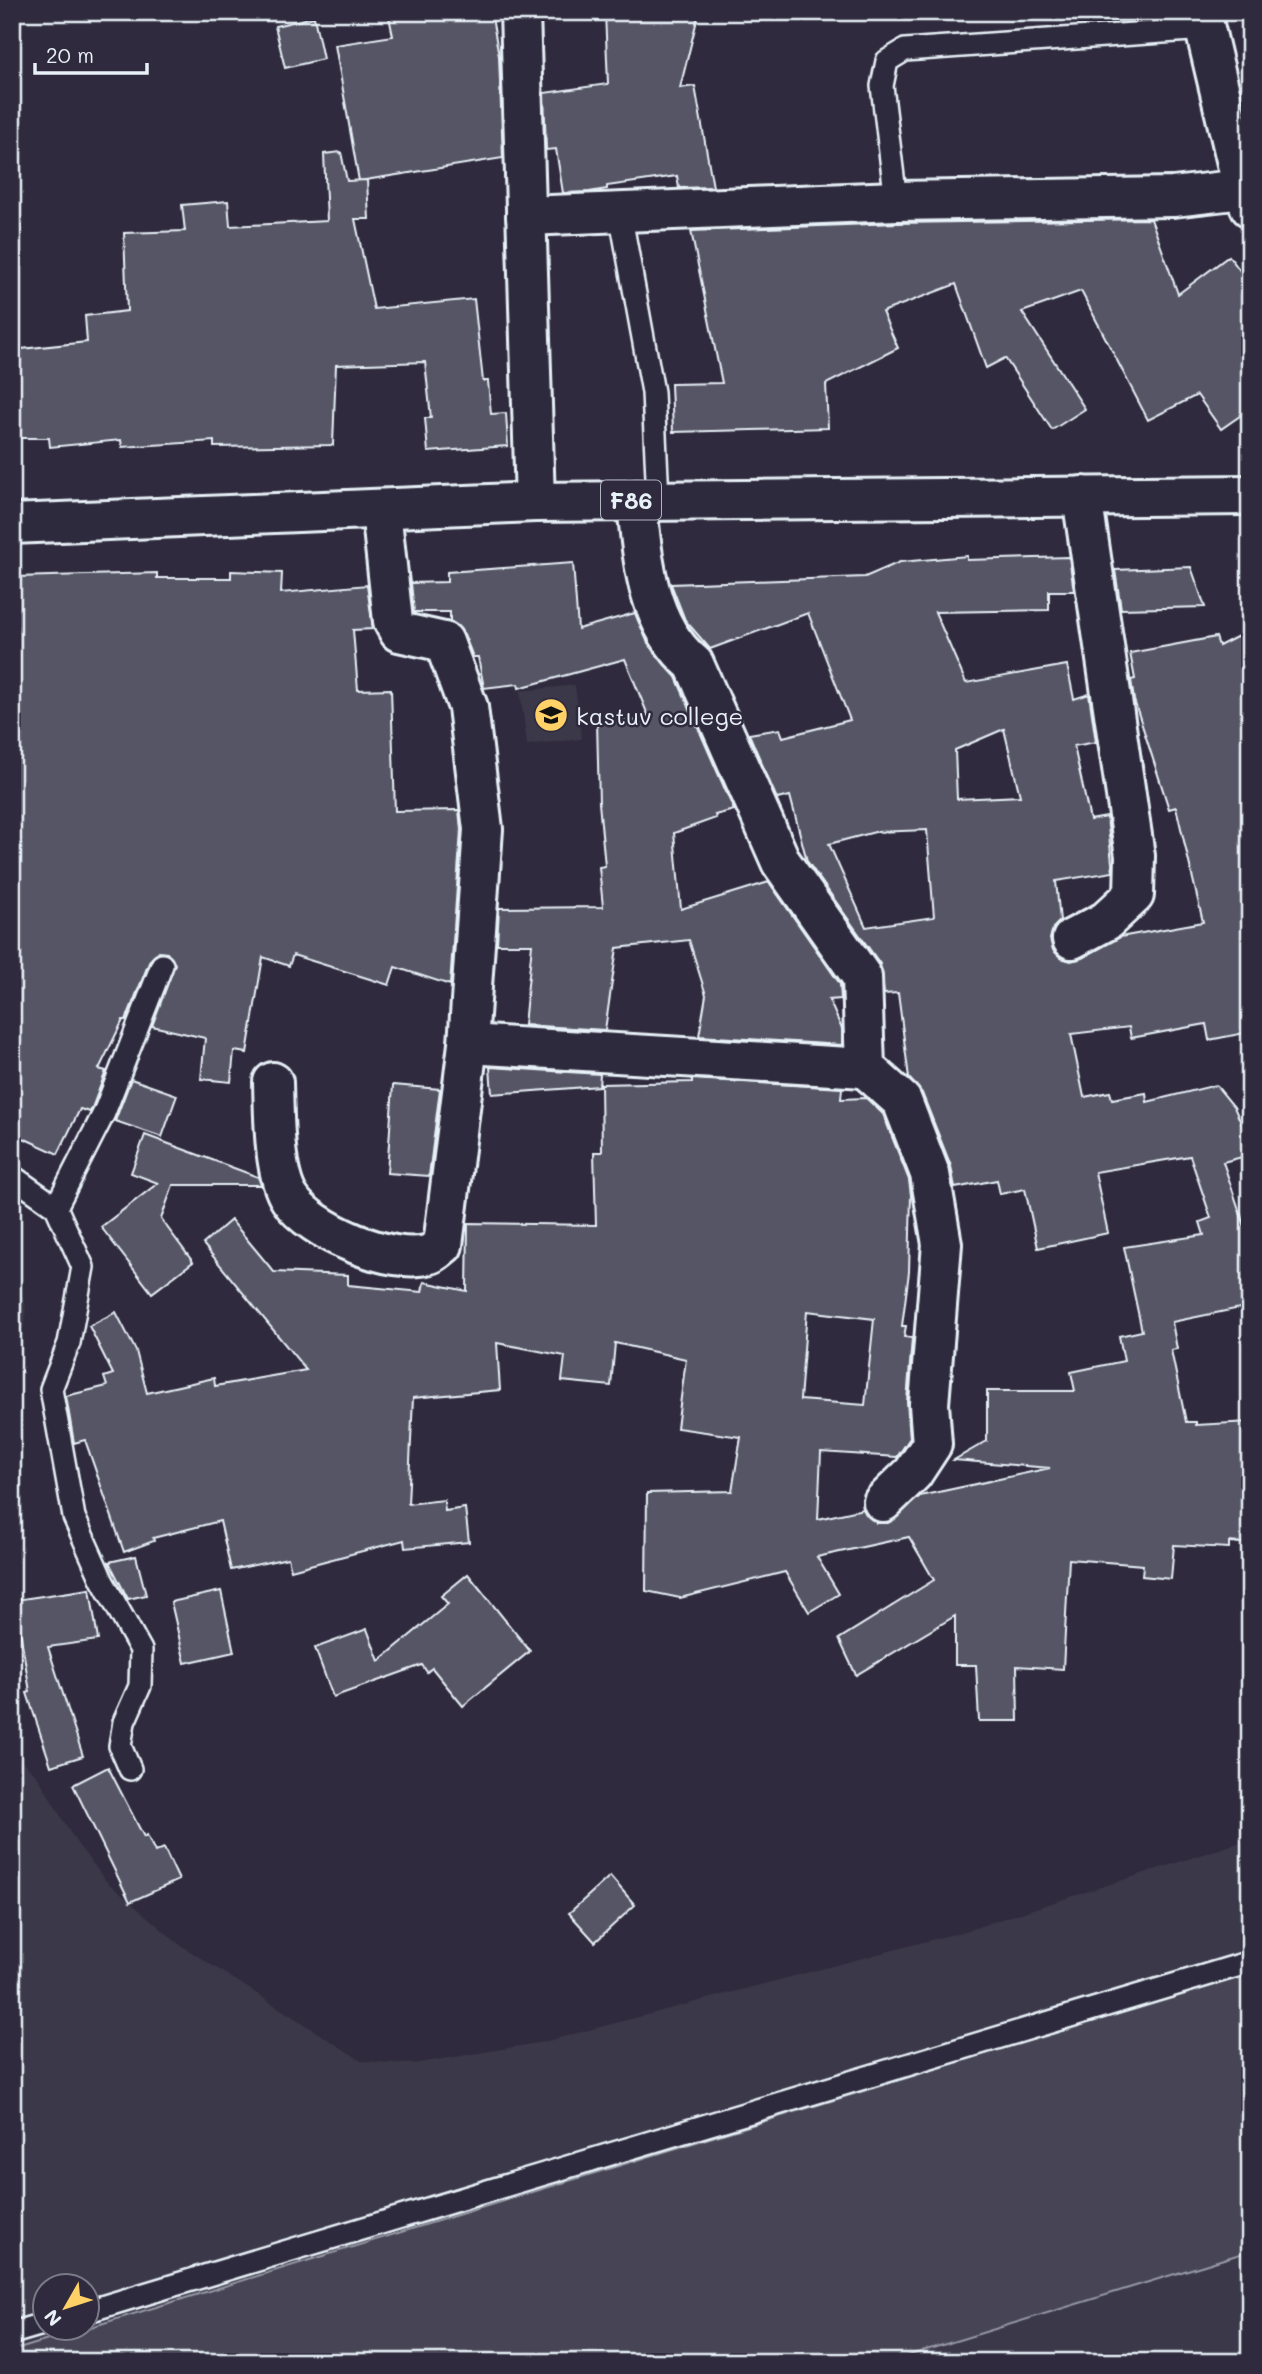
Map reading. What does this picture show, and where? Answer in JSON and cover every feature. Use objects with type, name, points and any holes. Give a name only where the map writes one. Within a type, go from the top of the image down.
[{"type":"street","points":[[520,12],[536,502]]},
{"type":"street","points":[[526,216],[896,201],[1246,198],[1204,21]]},
{"type":"street","name":"F86","points":[[12,524],[536,502],[1250,495]]},
{"type":"street","points":[[1072,939],[1106,921],[1134,895],[1135,856],[1082,496]]},
{"type":"street","points":[[648,500],[640,545],[657,611],[675,649],[694,664],[781,862],[862,977],[864,1068]]},
{"type":"street","points":[[273,1082],[275,1147],[289,1198],[319,1226],[381,1254],[430,1254],[443,1245],[468,1044],[483,829],[468,707],[444,642],[399,632],[393,621],[381,510]]},
{"type":"street","points":[[468,1044],[864,1068],[902,1101],[930,1174],[942,1244],[929,1404],[933,1444],[913,1473],[883,1502]]},
{"type":"lane","points":[[896,201],[882,86],[887,61],[905,50],[1204,21]]},
{"type":"lane","points":[[620,212],[653,392],[648,500]]},
{"type":"lane","points":[[56,1207],[104,1113],[162,965]]},
{"type":"lane","points":[[12,1176],[56,1207],[83,1267],[69,1343],[51,1390],[74,1517],[102,1580],[141,1650],[140,1686],[124,1722],[120,1746],[130,1769]]},
{"type":"lane","points":[[102,2307],[1250,1962]]},
{"type":"lane","points":[[12,2333],[32,2327]]},
{"type":"shaded area","name":"kastuv college","points":[[575,685],[582,739],[527,745],[520,691]]},
{"type":"shaded area","points":[[12,1272],[25,1302],[26,1321],[12,1352]]},
{"type":"shaded area","points":[[12,1522],[22,1560],[12,1565]]},
{"type":"shaded area","points":[[12,1752],[37,1775],[76,1842],[107,1882],[179,1944],[362,2061],[413,2064],[543,2042],[965,1931],[1250,1839],[1250,2362],[12,2362]]},
{"type":"shaded area","points":[[1250,1973],[1250,2251],[887,2362],[12,2362],[12,2351],[41,2342],[102,2342],[102,2324]]},
{"type":"building","points":[[388,12],[491,12],[499,56],[503,158],[359,181],[335,45],[393,36]]},
{"type":"building","points":[[605,12],[699,12],[680,88],[695,86],[713,187],[679,188],[677,176],[607,186],[607,189],[589,192],[563,193],[556,149],[546,150],[544,93],[608,84]]},
{"type":"building","points":[[314,17],[323,59],[285,68],[275,26]]},
{"type":"building","points":[[341,152],[347,181],[367,180],[369,219],[355,219],[374,309],[474,299],[483,381],[488,381],[491,414],[506,413],[508,446],[428,452],[425,418],[431,418],[425,362],[336,365],[333,445],[214,447],[214,441],[122,447],[121,440],[50,447],[49,438],[14,438],[12,350],[87,342],[85,316],[127,311],[124,233],[185,231],[182,205],[228,201],[230,226],[327,221],[324,154]]},
{"type":"building","points":[[1151,219],[1178,294],[1229,256],[1250,284],[1250,409],[1221,429],[1197,395],[1148,420],[1081,291],[1022,312],[1085,409],[1052,430],[1005,358],[986,368],[956,284],[882,312],[898,348],[826,384],[828,428],[673,432],[671,384],[722,383],[691,231],[897,223]]},
{"type":"building","points":[[967,556],[967,560],[1069,557],[1074,591],[1049,591],[1049,610],[935,612],[966,683],[1067,665],[1074,699],[1089,694],[1096,742],[1074,746],[1090,820],[1107,817],[1113,872],[1056,881],[1060,921],[1053,928],[1050,939],[1053,950],[1061,958],[1071,961],[1082,958],[1120,937],[1203,922],[1176,807],[1169,809],[1134,700],[1131,680],[1135,679],[1130,653],[1216,637],[1219,646],[1250,630],[1250,1032],[1209,1040],[1206,1024],[1131,1038],[1129,1027],[1071,1034],[1084,1097],[1110,1092],[1112,1099],[1146,1093],[1147,1102],[1216,1085],[1234,1107],[1250,1143],[1250,1155],[1223,1162],[1250,1242],[1250,1306],[1172,1322],[1177,1349],[1171,1350],[1186,1422],[1196,1422],[1196,1425],[1250,1422],[1250,1544],[1229,1542],[1229,1548],[1174,1545],[1171,1579],[1142,1576],[1143,1565],[1069,1559],[1063,1669],[1017,1666],[1018,1721],[979,1721],[976,1665],[955,1665],[955,1616],[856,1675],[839,1639],[934,1580],[909,1537],[817,1557],[839,1594],[809,1612],[785,1572],[680,1598],[646,1591],[647,1493],[732,1491],[741,1437],[677,1428],[686,1359],[615,1343],[611,1386],[562,1381],[565,1356],[497,1343],[500,1390],[413,1398],[408,1504],[444,1500],[445,1511],[465,1508],[469,1542],[405,1548],[404,1540],[291,1570],[288,1558],[231,1570],[220,1521],[153,1538],[154,1541],[124,1552],[85,1440],[74,1443],[66,1396],[107,1386],[104,1377],[113,1374],[89,1326],[116,1312],[136,1351],[147,1393],[214,1378],[215,1386],[306,1370],[203,1244],[231,1220],[274,1272],[348,1275],[348,1285],[422,1292],[424,1282],[467,1291],[468,1223],[596,1225],[594,1152],[602,1152],[601,1084],[692,1082],[692,1079],[842,1088],[841,1099],[866,1098],[883,1114],[909,1180],[911,1195],[909,1272],[902,1326],[906,1326],[904,1337],[912,1338],[907,1402],[910,1438],[897,1457],[821,1452],[818,1519],[863,1509],[876,1523],[888,1523],[920,1496],[1050,1468],[954,1460],[987,1441],[987,1391],[1075,1391],[1071,1372],[1124,1361],[1119,1336],[1142,1331],[1124,1247],[1204,1235],[1200,1222],[1211,1218],[1190,1156],[1095,1172],[1108,1233],[1038,1248],[1025,1189],[1000,1194],[997,1180],[955,1188],[951,1166],[922,1093],[909,1078],[898,993],[884,994],[880,964],[807,861],[790,796],[777,799],[749,734],[780,729],[783,737],[850,720],[808,613],[710,649],[685,620],[671,584],[865,577],[900,562]],"holes":[[[1004,729],[1020,796],[957,799],[955,750]],[[927,830],[934,917],[866,927],[829,844],[875,832]],[[807,1311],[874,1319],[865,1405],[800,1400]]]},
{"type":"building","points":[[573,563],[578,629],[635,613],[648,643],[676,677],[734,810],[715,815],[716,818],[674,833],[681,909],[769,882],[840,984],[841,999],[829,1000],[842,1029],[842,1045],[699,1036],[706,995],[689,940],[617,948],[605,1030],[524,1025],[532,944],[497,944],[499,908],[603,907],[599,867],[605,866],[599,803],[597,722],[650,720],[625,659],[519,688],[518,684],[484,688],[478,657],[473,657],[464,634],[450,621],[450,612],[414,612],[411,583],[447,582],[447,572]]},
{"type":"building","points":[[1191,567],[1205,607],[1121,609],[1115,570]]},
{"type":"building","points":[[231,571],[282,573],[281,593],[367,585],[373,629],[353,630],[358,690],[391,689],[395,811],[459,810],[461,830],[450,985],[395,967],[389,985],[293,955],[289,966],[263,957],[247,1053],[234,1051],[231,1082],[201,1079],[205,1038],[152,1026],[175,964],[167,953],[159,952],[150,960],[126,1020],[123,1020],[99,1069],[106,1071],[90,1112],[80,1109],[58,1154],[12,1133],[12,622],[16,577],[157,573],[157,578],[231,578]]},
{"type":"building","points":[[490,1067],[600,1074],[599,1086],[492,1094]]},
{"type":"building","points":[[131,1079],[177,1095],[162,1137],[115,1121]]},
{"type":"building","points":[[393,1085],[440,1089],[429,1176],[387,1173]]},
{"type":"building","points":[[145,1135],[258,1177],[261,1185],[173,1185],[161,1219],[193,1262],[152,1293],[101,1227],[158,1183],[131,1173]]},
{"type":"building","points":[[136,1556],[146,1595],[128,1599],[109,1562]]},
{"type":"building","points":[[468,1574],[530,1651],[463,1706],[432,1668],[427,1672],[422,1665],[333,1697],[315,1648],[367,1629],[379,1661],[448,1604],[441,1596]]},
{"type":"building","points":[[90,1589],[98,1640],[48,1647],[83,1756],[51,1766],[27,1693],[30,1692],[15,1600]]},
{"type":"building","points":[[221,1591],[234,1652],[185,1663],[171,1602]]},
{"type":"building","points":[[108,1767],[144,1837],[147,1835],[155,1852],[164,1848],[179,1880],[130,1902],[73,1785]]},
{"type":"building","points":[[610,1876],[635,1905],[595,1942],[569,1913]]},
{"type":"place","name":"kastuv college","points":[[551,715]]}]
